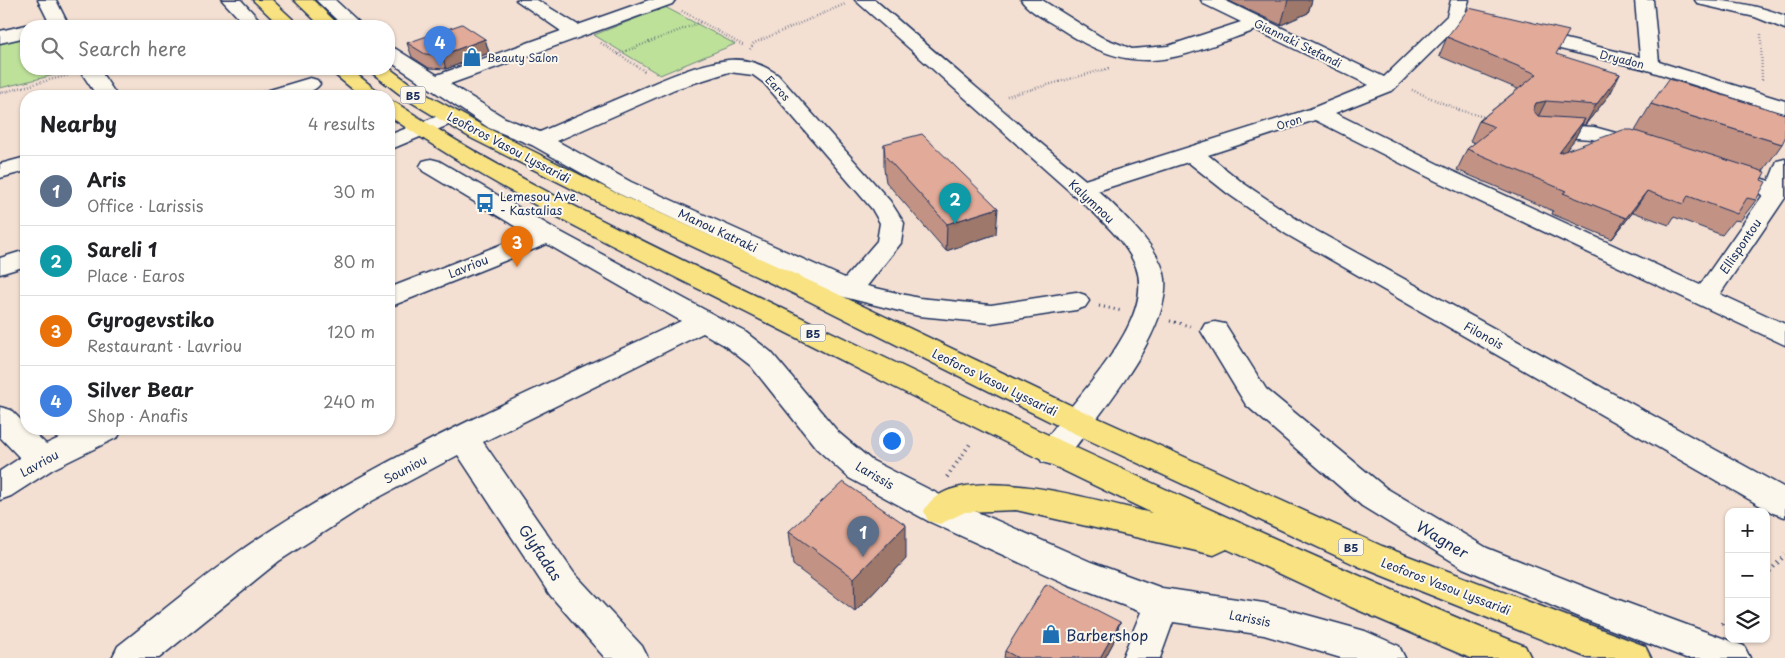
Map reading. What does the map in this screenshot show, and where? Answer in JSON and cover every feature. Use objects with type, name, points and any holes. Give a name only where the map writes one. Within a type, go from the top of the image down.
[{"type":"main road","points":[[262,0],[284,20]]},
{"type":"main road","points":[[303,0],[325,20]]},
{"type":"main road","points":[[346,75],[366,90]]},
{"type":"main road","name":"Leoforos Vasou Lyssaridi","points":[[385,75],[406,90],[452,117],[606,197],[816,294],[1076,422],[1370,556],[1632,658]]},
{"type":"main road","name":"B5","points":[[395,111],[421,130],[572,215],[1053,453],[1372,600],[1512,658]]},
{"type":"main road","points":[[940,511],[958,500],[978,497],[1016,497],[1148,525],[1274,555]]},
{"type":"street","points":[[48,0],[54,20]]},
{"type":"street","points":[[231,0],[250,20]]},
{"type":"street","points":[[325,0],[347,20]]},
{"type":"street","points":[[525,0],[579,32]]},
{"type":"street","points":[[433,83],[665,0]]},
{"type":"street","points":[[1030,0],[1104,46],[1128,54],[1154,55],[1168,52],[1257,23]]},
{"type":"street","name":"Giannaki Stefandi","points":[[1210,0],[1389,83]]},
{"type":"street","points":[[1644,0],[1650,66]]},
{"type":"street","points":[[1704,0],[1761,13],[1785,23]]},
{"type":"street","name":"Kalymnou","points":[[856,2],[982,103],[1080,189],[1124,230],[1146,259],[1152,279],[1150,300],[1142,324],[1124,358],[1053,453]]},
{"type":"street","name":"Oron","points":[[1080,189],[1317,113],[1389,83],[1464,14]]},
{"type":"street","name":"Dryadon","points":[[1504,30],[1650,66],[1785,108]]},
{"type":"street","points":[[0,37],[20,32]]},
{"type":"street","name":"Manou Katraki","points":[[395,57],[497,123],[540,140],[623,187],[849,290],[919,307],[991,314],[1076,302]]},
{"type":"street","name":"Earos","points":[[540,140],[668,85],[729,66],[760,71],[771,78],[882,206],[892,223],[889,243],[849,290]]},
{"type":"street","points":[[93,75],[102,90]]},
{"type":"street","points":[[302,75],[318,90]]},
{"type":"street","points":[[1317,113],[1444,176],[1785,336]]},
{"type":"street","points":[[395,141],[452,117]]},
{"type":"street","points":[[1536,130],[1594,133],[1661,153]]},
{"type":"street","name":"Filonois","points":[[1191,153],[1235,188],[1295,229],[1785,504]]},
{"type":"street","points":[[0,171],[20,166]]},
{"type":"street","name":"Larissis","points":[[431,166],[734,338],[762,359],[828,441],[860,469],[940,511],[1080,573],[1162,604],[1264,619],[1365,648],[1386,658]]},
{"type":"street","name":"Ellispontou","points":[[1705,298],[1777,192],[1785,166]]},
{"type":"street","points":[[1706,168],[1777,192]]},
{"type":"street","name":"Lavriou","points":[[395,296],[548,234]]},
{"type":"street","points":[[0,266],[20,260]]},
{"type":"street","name":"Souniou","points":[[131,658],[267,551],[362,492],[463,438],[704,321]]},
{"type":"street","name":"Wagner","points":[[1215,331],[1256,397],[1374,497],[1475,558],[1731,658]]},
{"type":"street","points":[[0,418],[42,460]]},
{"type":"street","name":"Lavriou","points":[[0,487],[42,460],[94,435]]},
{"type":"street","name":"Glyfadas","points":[[463,438],[562,584],[629,658]]},
{"type":"street","points":[[1140,658],[1162,604]]},
{"type":"path","points":[[665,0],[750,50],[754,43],[856,2]]},
{"type":"path","points":[[618,54],[701,22]]},
{"type":"path","points":[[1761,29],[1763,101]]},
{"type":"path","points":[[579,32],[668,85]]},
{"type":"path","points":[[982,103],[1117,66],[1128,54]]},
{"type":"path","points":[[0,93],[67,75]]},
{"type":"path","points":[[1389,83],[1459,110],[1536,130]]},
{"type":"path","points":[[940,511],[943,483],[974,437]]},
{"type":"path","points":[[1770,571],[1785,555]]},
{"type":"green space","points":[[665,7],[735,44],[660,75],[594,35]]},
{"type":"green space","points":[[20,37],[20,75],[54,75],[0,88],[0,42]]},
{"type":"building","points":[[1469,8],[1569,31],[1556,54],[1620,74],[1596,105],[1546,101],[1536,103],[1533,110],[1538,116],[1585,119],[1559,153],[1623,130],[1632,130],[1765,172],[1761,180],[1766,182],[1756,200],[1747,198],[1737,214],[1688,196],[1683,204],[1647,191],[1626,218],[1563,193],[1566,191],[1467,149],[1495,127],[1479,121],[1537,74],[1447,37]]},
{"type":"building","points":[[462,24],[485,39],[442,55],[425,54],[407,43]]},
{"type":"building","points":[[1669,79],[1785,114],[1785,138],[1782,144],[1651,104]]},
{"type":"building","points":[[922,134],[998,208],[947,224],[885,156],[884,144]]},
{"type":"building","points":[[843,482],[906,525],[854,578],[789,531]]},
{"type":"building","points":[[1046,584],[1120,622],[1100,658],[1018,658],[1005,651]]},
{"type":"place","name":"Beauty Salon","points":[[472,57]]},
{"type":"place","name":"Silver Bear","points":[[440,67]]},
{"type":"place","name":"Lemesou Ave. - Kastalias","points":[[485,203]]},
{"type":"place","name":"Sareli 1","points":[[955,224]]},
{"type":"place","name":"Gyrogevstiko","points":[[517,267]]},
{"type":"place","name":"Aris","points":[[863,557]]},
{"type":"place","name":"Barbershop","points":[[1051,634]]}]
